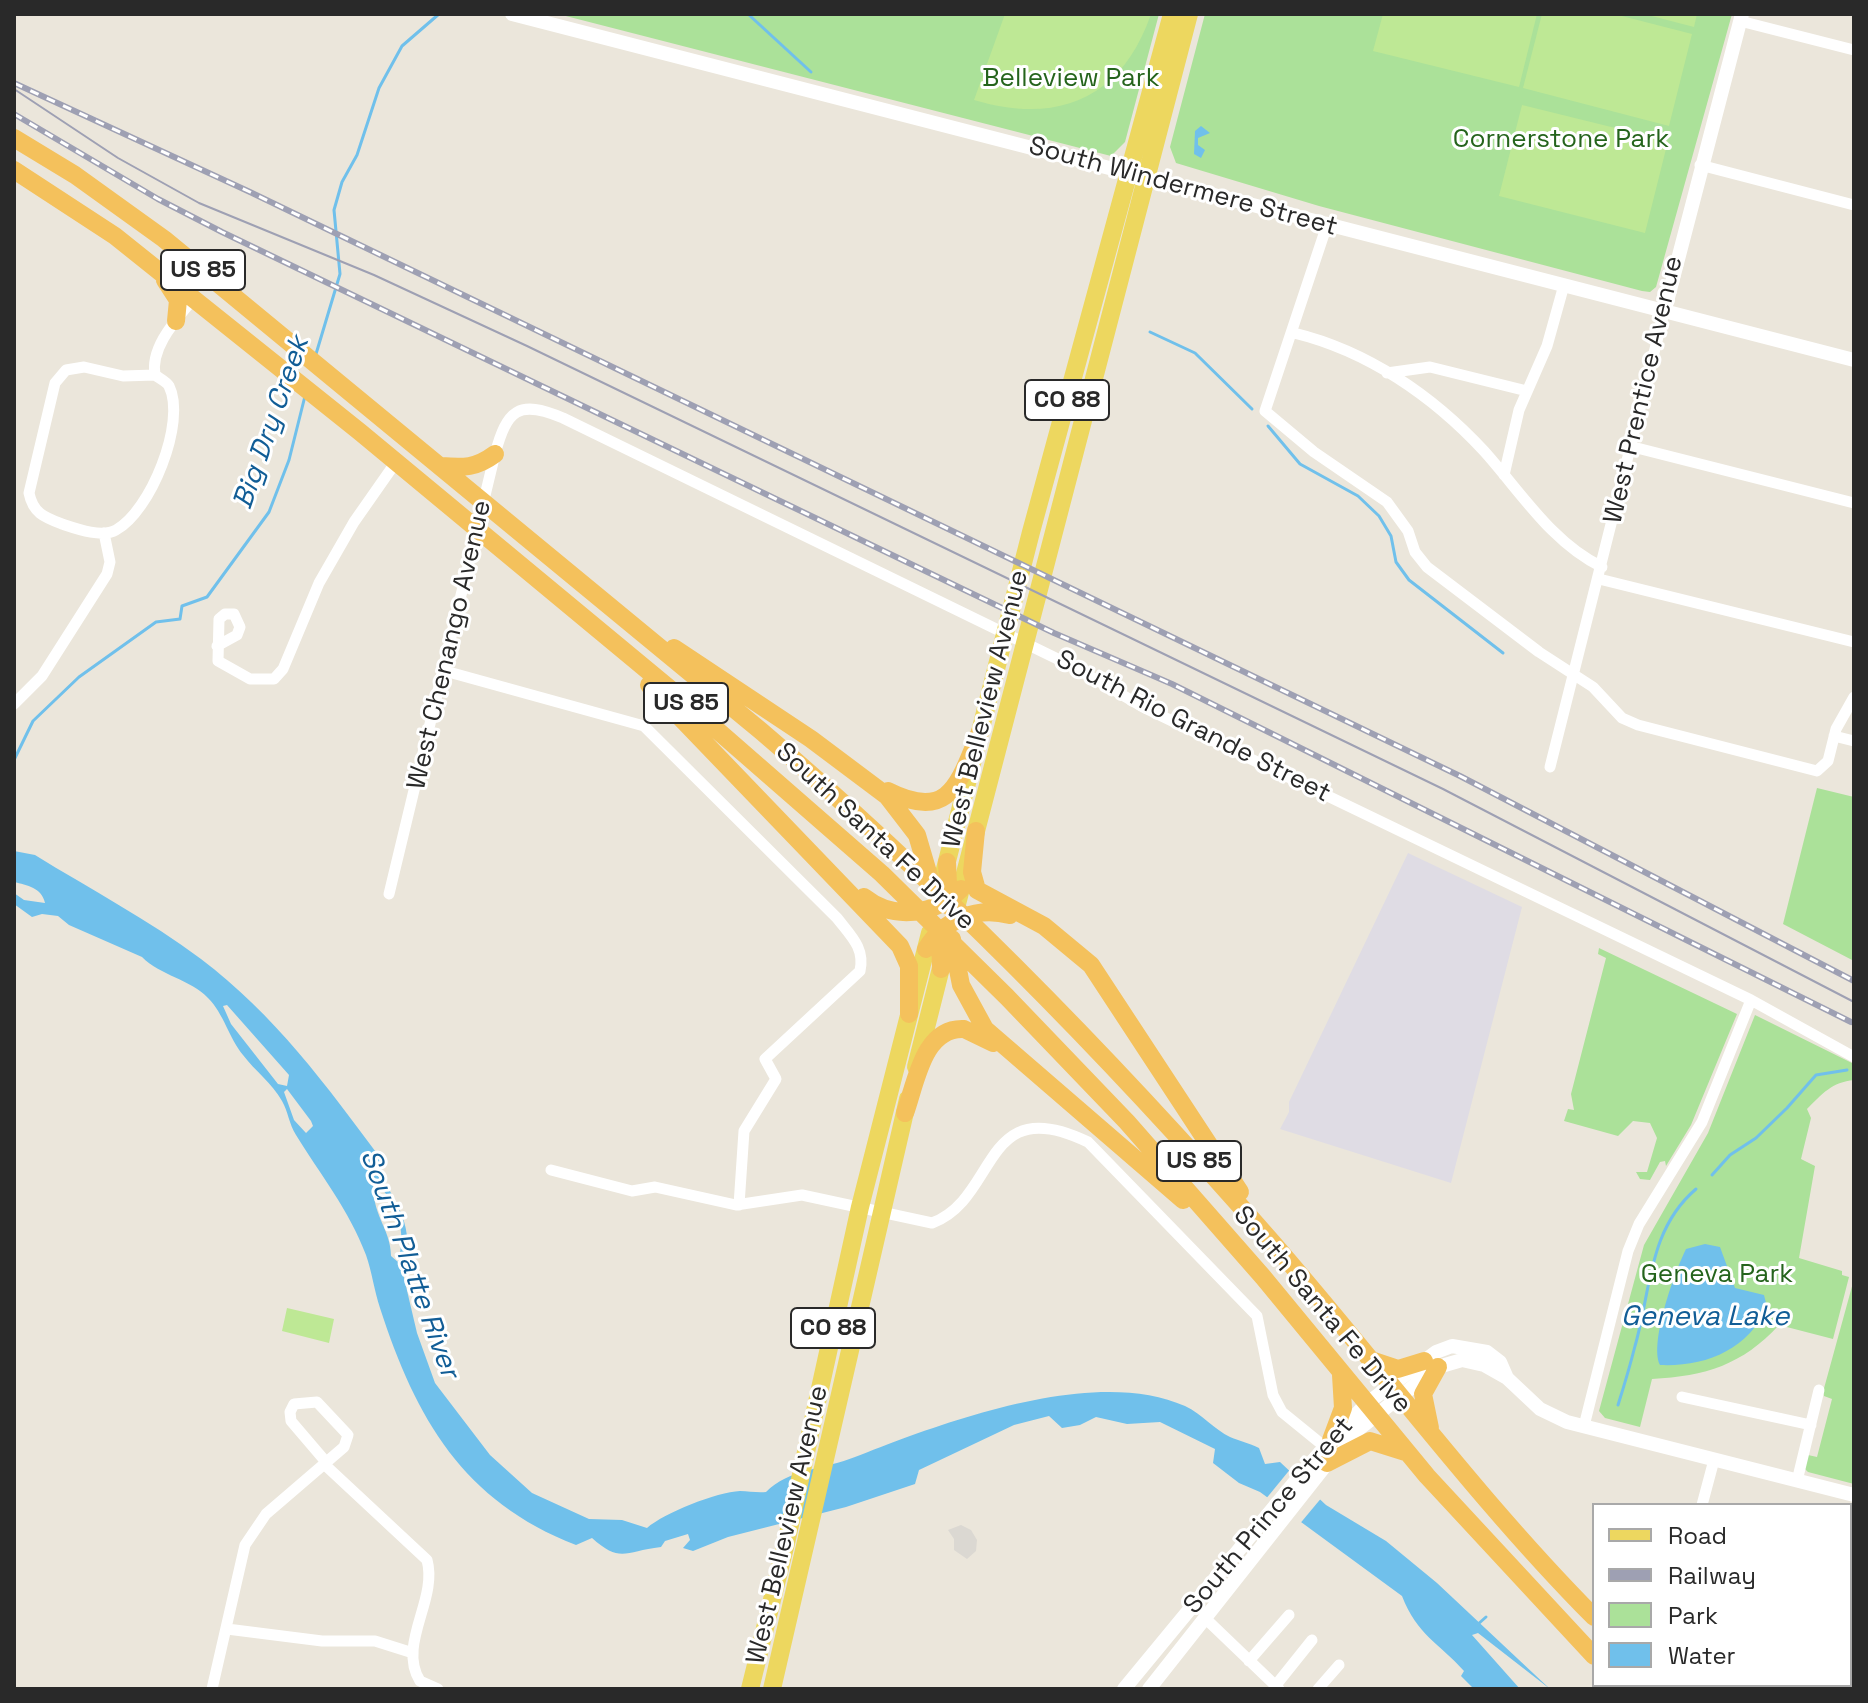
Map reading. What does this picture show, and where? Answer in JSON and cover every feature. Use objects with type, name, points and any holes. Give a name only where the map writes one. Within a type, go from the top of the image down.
[{"type":"highway","name":"South Santa Fe Drive","points":[[14,138],[120,205],[294,344],[820,781],[1063,1014],[1231,1197],[1522,1541],[1592,1615]]},
{"type":"highway","name":"South Santa Fe Drive","points":[[14,170],[147,260],[315,395],[803,803],[929,919],[1137,1133],[1263,1277],[1408,1454],[1592,1654]]},
{"type":"highway","points":[[147,260],[177,296],[176,321]]},
{"type":"highway","points":[[176,321],[187,314],[198,313],[228,325]]},
{"type":"highway","points":[[441,466],[467,468],[481,465],[495,454]]},
{"type":"highway","points":[[593,591],[872,783],[898,807],[917,835],[949,898],[946,927],[957,972],[968,1000],[985,1029],[1022,1064],[1136,1157],[1263,1277]]},
{"type":"highway","points":[[566,605],[833,873],[904,951],[910,977],[909,1014]]},
{"type":"highway","points":[[872,783],[913,802],[939,801],[956,787],[980,732]]},
{"type":"highway","points":[[976,831],[972,872],[977,890],[1057,935],[1082,955],[1103,980],[1236,1187],[1331,1312]]},
{"type":"highway","points":[[833,873],[872,904],[887,910],[916,912],[949,898]]},
{"type":"highway","points":[[926,949],[946,927],[980,912],[1012,915],[1069,947],[1103,980]]},
{"type":"highway","points":[[905,1113],[929,1047],[943,1032],[970,1030],[1022,1064]]},
{"type":"highway","points":[[1369,1358],[1398,1369],[1431,1364],[1423,1394],[1424,1412],[1434,1438]]},
{"type":"highway","points":[[1322,1458],[1343,1408],[1341,1375]]},
{"type":"highway","points":[[1322,1458],[1370,1441],[1408,1454]]},
{"type":"main road","name":"West Belleview Avenue","points":[[750,1689],[786,1543],[860,1207],[926,949],[976,831],[1139,174],[1172,14]]},
{"type":"main road","name":"West Belleview Avenue","points":[[772,1689],[879,1212],[941,969],[949,898],[947,862],[1053,450],[1189,14]]},
{"type":"street","name":"South Windermere Street","points":[[512,14],[1854,360]]},
{"type":"street","points":[[1741,17],[1854,50]]},
{"type":"street","name":"West Prentice Avenue","points":[[1550,767],[1633,447],[1700,165],[1741,17]]},
{"type":"street","points":[[1700,165],[1854,205]]},
{"type":"street","points":[[1327,225],[1294,333],[1265,411],[1314,452],[1387,502],[1408,531],[1415,552],[1427,567],[1539,652],[1593,687],[1615,713],[1638,725],[1817,771],[1828,761],[1834,736],[1854,697]]},
{"type":"street","points":[[1504,475],[1527,391],[1547,346],[1564,285]]},
{"type":"street","points":[[155,375],[156,355],[194,298]]},
{"type":"street","points":[[1294,333],[1340,347],[1387,373],[1455,420],[1521,499],[1600,573],[1854,642]]},
{"type":"street","points":[[84,367],[123,376],[155,375],[169,386],[174,409],[160,474],[120,527],[104,533],[49,519],[31,506],[31,481],[55,383],[66,370],[84,367]]},
{"type":"street","points":[[1387,373],[1430,367],[1527,391]]},
{"type":"street","name":"West Chenango Avenue","points":[[389,894],[495,454],[511,414],[528,408]]},
{"type":"street","name":"South Rio Grande Street","points":[[528,408],[563,418],[1048,654],[1143,707],[1751,1000],[1854,1057]]},
{"type":"street","points":[[1633,447],[1854,503]]},
{"type":"street","points":[[217,646],[218,661],[227,669],[250,679],[274,679],[283,669],[336,553],[396,462]]},
{"type":"street","points":[[14,704],[42,676],[107,574],[110,562],[104,533]]},
{"type":"street","points":[[445,671],[644,726],[837,918],[858,944],[863,956],[860,971],[765,1059],[776,1079],[744,1131],[739,1205]]},
{"type":"street","points":[[1834,736],[1854,741]]},
{"type":"street","points":[[1584,1426],[1628,1251],[1639,1224],[1702,1122],[1751,1000]]},
{"type":"street","points":[[551,1170],[632,1191],[655,1187],[739,1205],[802,1195],[923,1222],[942,1219],[961,1204],[997,1148],[1022,1131],[1056,1130],[1088,1142],[1257,1316],[1278,1404],[1322,1458]]},
{"type":"street","points":[[1431,1364],[1468,1361],[1507,1378],[1540,1409],[1584,1426],[1854,1495]]},
{"type":"street","name":"South Prince Street","points":[[1124,1689],[1258,1525],[1371,1410],[1431,1364]]},
{"type":"street","points":[[1797,1481],[1819,1390]]},
{"type":"street","points":[[1682,1397],[1811,1425]]},
{"type":"street","points":[[212,1689],[245,1545],[266,1514],[325,1463],[344,1447],[348,1435],[317,1402],[294,1404],[290,1412],[291,1421],[325,1463],[427,1560],[431,1582],[413,1653],[414,1671],[420,1681],[438,1689]]},
{"type":"street","name":"South Prince Street","points":[[1149,1689],[1270,1536],[1322,1458],[1371,1410]]},
{"type":"street","points":[[1703,1503],[1714,1460]]},
{"type":"street","points":[[1249,1661],[1289,1615]]},
{"type":"street","points":[[1206,1619],[1277,1687],[1312,1640]]},
{"type":"street","points":[[227,1629],[322,1641],[375,1641],[413,1653]]},
{"type":"street","points":[[1318,1689],[1339,1665]]},
{"type":"street","points":[[1135,1676],[1149,1689]]},
{"type":"shaded area","points":[[1408,853],[1522,907],[1451,1183],[1280,1129],[1289,1112],[1289,1102]]},
{"type":"shaded area","points":[[961,1525],[971,1530],[977,1540],[976,1551],[967,1559],[954,1550],[954,1539],[948,1530]]},
{"type":"green space","name":"Belleview Park","points":[[558,14],[1159,14],[1125,142],[1111,156]]},
{"type":"green space","points":[[1005,14],[1151,14],[1123,67],[1104,85],[1083,98],[1059,106],[1033,109],[974,100]]},
{"type":"green space","name":"Cornerstone Park","points":[[1205,14],[1732,14],[1656,287],[1650,292],[1642,291],[1319,206],[1176,163],[1170,147]]},
{"type":"green space","points":[[1383,14],[1537,14],[1519,87],[1373,51]]},
{"type":"green space","points":[[1542,14],[1614,14],[1692,34],[1669,126],[1523,88]]},
{"type":"green space","points":[[1644,14],[1697,14],[1694,27]]},
{"type":"green space","points":[[1522,105],[1668,141],[1645,233],[1499,196]]},
{"type":"green space","points":[[1817,788],[1854,797],[1854,961],[1783,924]]},
{"type":"green space","points":[[1599,948],[1737,1014],[1691,1125],[1666,1166],[1665,1161],[1660,1162],[1650,1180],[1640,1179],[1636,1172],[1647,1172],[1657,1138],[1650,1123],[1633,1121],[1618,1136],[1564,1121],[1568,1109],[1574,1110],[1571,1094],[1606,958],[1598,954]]},
{"type":"green space","name":"Geneva Park","points":[[1755,1015],[1854,1064],[1854,1080],[1833,1086],[1807,1109],[1811,1118],[1801,1159],[1815,1166],[1799,1258],[1842,1271],[1842,1275],[1849,1277],[1833,1339],[1779,1325],[1751,1350],[1722,1366],[1689,1375],[1652,1379],[1640,1427],[1605,1418],[1599,1411],[1644,1245],[1708,1133]]},
{"type":"green space","points":[[1854,1279],[1854,1484],[1808,1472],[1803,1467],[1808,1455],[1817,1457],[1832,1399],[1824,1396],[1823,1392]]},
{"type":"green space","points":[[287,1308],[334,1319],[329,1343],[282,1331]]},
{"type":"water","points":[[1201,126],[1210,133],[1198,138],[1198,145],[1205,150],[1201,158],[1194,154],[1195,131]]},
{"type":"water","points":[[14,851],[35,855],[119,905],[181,945],[227,980],[298,1052],[381,1159],[377,1171],[397,1204],[406,1228],[406,1253],[401,1265],[417,1333],[435,1383],[490,1455],[532,1493],[589,1519],[622,1520],[647,1528],[665,1516],[705,1499],[730,1492],[766,1492],[796,1474],[1018,1403],[1063,1395],[1107,1392],[1148,1395],[1185,1406],[1224,1434],[1259,1448],[1265,1464],[1280,1462],[1326,1505],[1386,1541],[1437,1583],[1550,1689],[1478,1633],[1472,1635],[1520,1689],[1474,1689],[1461,1676],[1464,1671],[1414,1620],[1402,1596],[1260,1492],[1239,1483],[1213,1463],[1215,1449],[1160,1422],[1127,1424],[1096,1417],[1080,1425],[1062,1428],[1049,1416],[1014,1425],[919,1470],[915,1484],[846,1507],[728,1537],[693,1551],[683,1548],[690,1540],[688,1534],[665,1541],[661,1547],[624,1554],[610,1551],[592,1538],[576,1545],[537,1527],[503,1505],[474,1480],[449,1452],[428,1420],[394,1348],[366,1255],[351,1223],[296,1135],[278,1095],[238,1048],[214,1004],[193,986],[158,969],[142,957],[69,925],[58,916],[42,914],[32,917],[14,904],[14,893],[24,900],[45,903],[41,894],[14,882]],"holes":[[[227,1005],[289,1075],[287,1086],[278,1084],[231,1024],[223,1006]],[[287,1089],[311,1121],[313,1126],[306,1133],[294,1120],[284,1092]],[[374,1180],[395,1208],[401,1228],[398,1262],[391,1256],[374,1192]]]},
{"type":"water","name":"Geneva Lake","points":[[1705,1244],[1720,1247],[1735,1288],[1764,1295],[1767,1307],[1749,1334],[1723,1353],[1693,1363],[1660,1365],[1660,1324],[1676,1273],[1686,1249]]},
{"type":"pier","points":[[1292,1467],[1323,1496],[1298,1526],[1265,1500]]},
{"type":"waterway","name":"Big Dry Creek","points":[[316,354],[340,274],[334,210],[342,182],[357,155],[379,88],[402,46],[439,14]]},
{"type":"waterway","points":[[748,14],[811,72]]},
{"type":"waterway","points":[[1150,332],[1195,353],[1252,409]]},
{"type":"waterway","name":"Big Dry Creek","points":[[14,760],[33,721],[79,677],[156,622],[180,619],[182,606],[207,597],[269,512],[289,460],[305,396]]},
{"type":"waterway","points":[[1268,426],[1300,464],[1358,496],[1379,516],[1391,536],[1396,562],[1409,580],[1503,653]]},
{"type":"waterway","points":[[1712,1175],[1730,1155],[1756,1138],[1816,1075],[1847,1070]]},
{"type":"waterway","points":[[1618,1405],[1660,1242],[1680,1205],[1696,1189]]},
{"type":"waterway","points":[[1477,1625],[1486,1617]]},
{"type":"tram line","points":[[14,89],[118,158],[199,203],[374,275],[527,346],[1443,789],[1854,1002]]},
{"type":"railway","points":[[14,83],[250,192],[1460,776],[1854,981]]},
{"type":"railway","points":[[14,114],[158,199],[222,232],[1054,633],[1172,684],[1851,1022]]},
{"type":"water label","name":"South Platte River","points":[[409,1264]]}]
